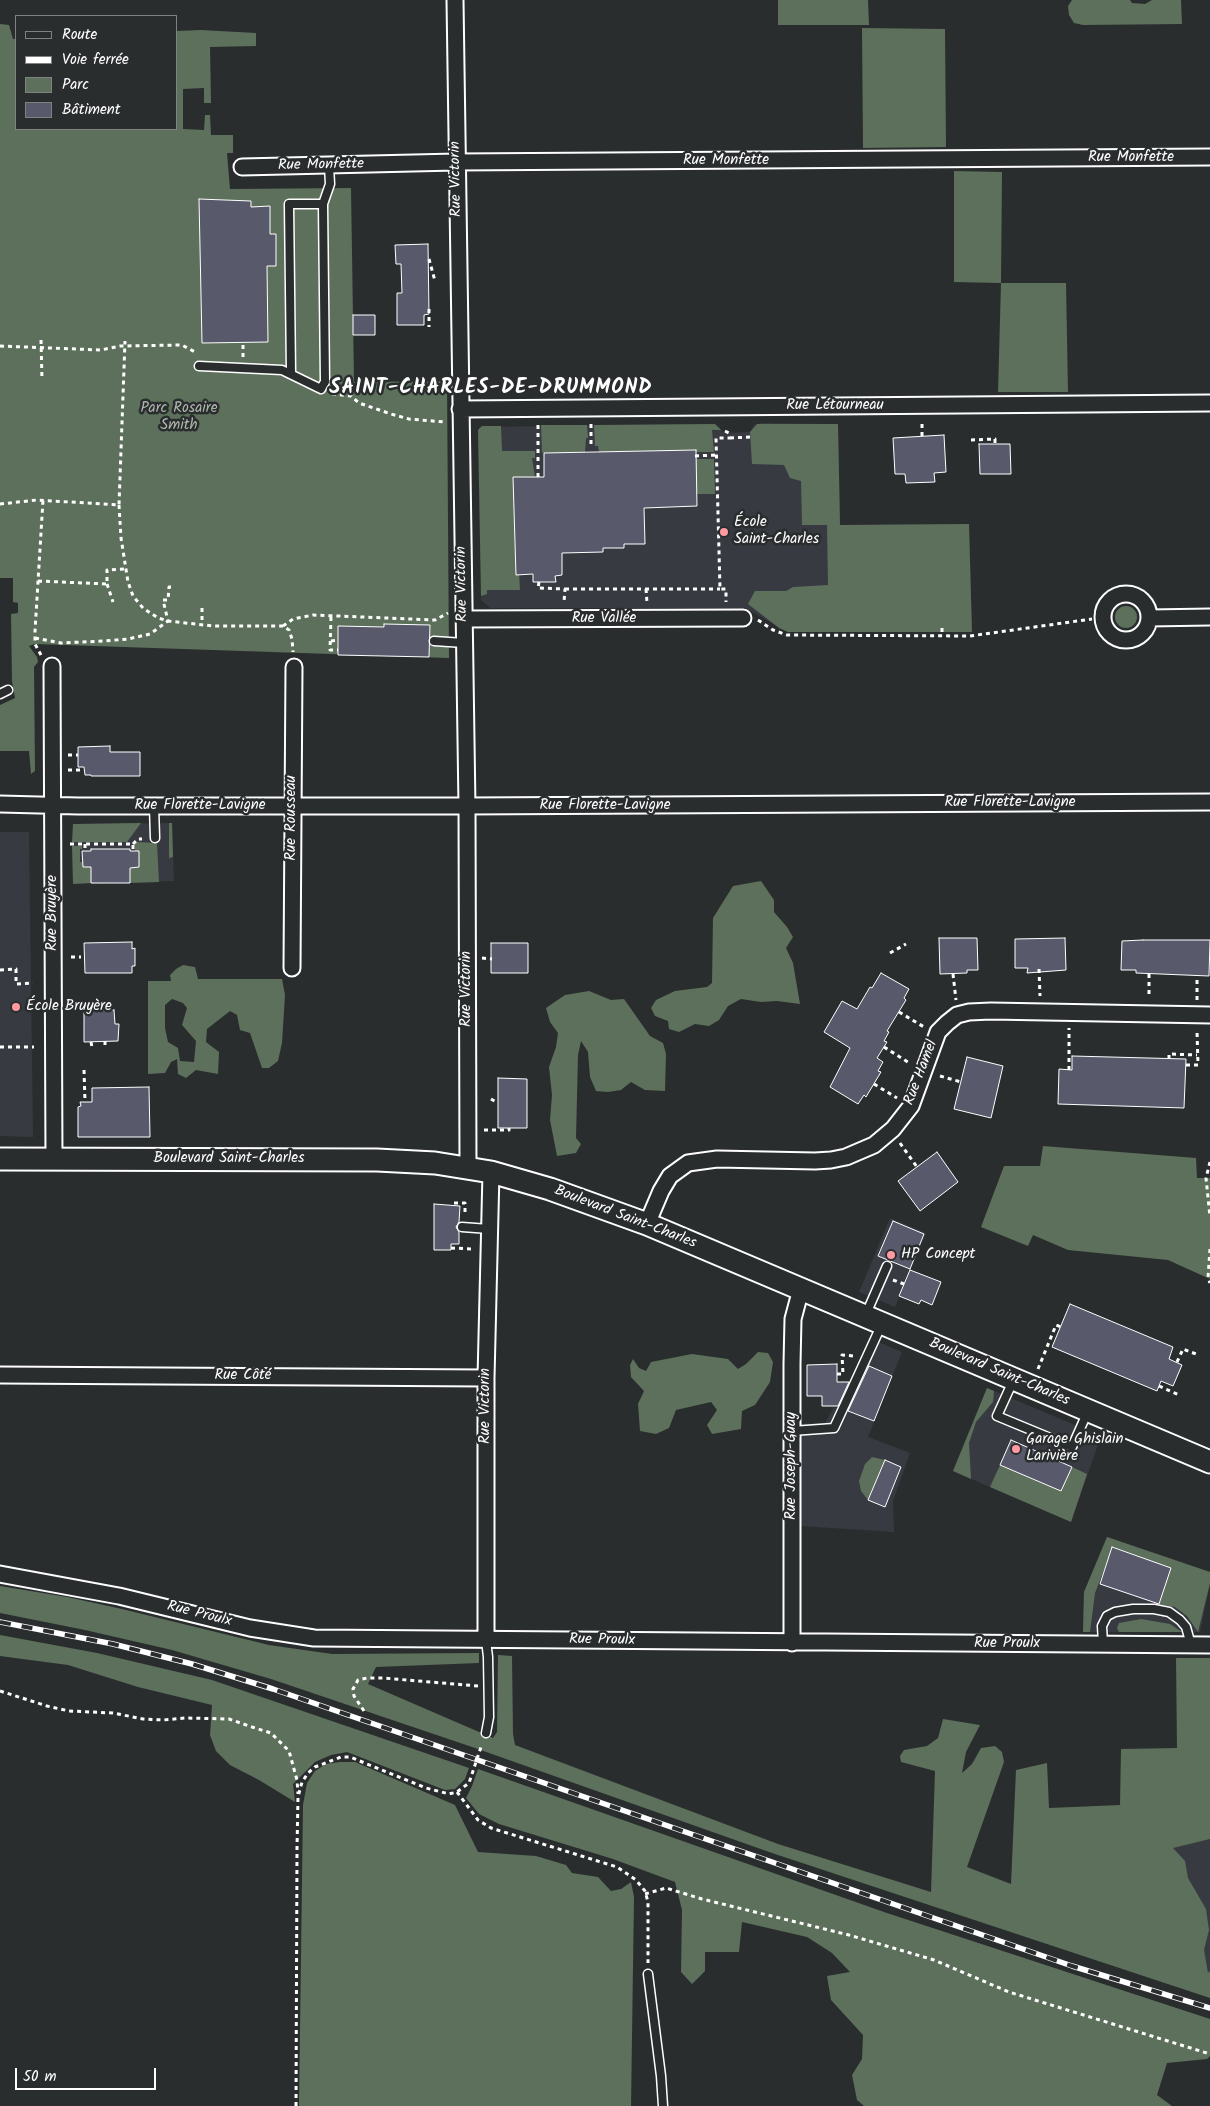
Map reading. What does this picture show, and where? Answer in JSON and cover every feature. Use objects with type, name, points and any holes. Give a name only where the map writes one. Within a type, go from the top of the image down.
[{"type":"street","name":"Rue Victorin","points":[[455,0],[467,806],[468,1168]]},
{"type":"street","name":"Rue Monfette","points":[[242,167],[456,162],[1210,158]]},
{"type":"street","name":"Rue Létourneau","points":[[460,409],[1210,403]]},
{"type":"street","points":[[1149,618],[1210,617]]},
{"type":"street","name":"Rue Vallée","points":[[464,619],[743,618]]},
{"type":"street","name":"Rue Bruyère","points":[[47,664],[53,805],[54,1159]]},
{"type":"street","name":"Rue Rousseau","points":[[292,968],[294,667]]},
{"type":"street","name":"Rue Florette-Lavigne","points":[[0,804],[467,806],[1210,802]]},
{"type":"street","name":"Rue Hamel","points":[[647,1224],[658,1197],[670,1176],[688,1163],[717,1159],[831,1160],[861,1152],[874,1145],[891,1131],[911,1106],[937,1034],[947,1022],[962,1014],[980,1011],[1203,1015]]},
{"type":"street","name":"Boulevard Saint-Charles","points":[[0,1159],[414,1161],[491,1172],[550,1189],[647,1224],[1210,1462]]},
{"type":"street","name":"Rue Victorin","points":[[486,1640],[486,1378],[491,1172]]},
{"type":"street","name":"Rue Joseph-Guay","points":[[792,1643],[793,1319],[801,1290]]},
{"type":"street","name":"Rue Côté","points":[[0,1375],[486,1378]]},
{"type":"street","name":"Rue Proulx","points":[[0,1574],[111,1595],[250,1628],[295,1636],[332,1639],[1210,1645]]},
{"type":"lane","points":[[200,366],[270,368],[291,373],[321,389],[325,382],[323,204],[330,184],[330,166]]},
{"type":"lane","points":[[291,373],[289,204],[323,204]]},
{"type":"lane","points":[[434,641],[464,643]]},
{"type":"lane","points":[[0,694],[8,690]]},
{"type":"lane","points":[[154,806],[154,838]]},
{"type":"lane","points":[[462,1227],[489,1229]]},
{"type":"lane","points":[[792,1430],[834,1428],[866,1357],[887,1266]]},
{"type":"lane","points":[[1014,1379],[997,1416],[1072,1447],[1088,1411]]},
{"type":"lane","points":[[1103,1644],[1102,1626],[1108,1616],[1115,1612],[1133,1609],[1154,1609],[1169,1612],[1180,1620],[1186,1627],[1191,1645]]},
{"type":"lane","points":[[486,1640],[488,1687],[486,1734]]},
{"type":"lane","points":[[648,1974],[663,2106]]},
{"type":"path","points":[[429,259],[434,281]]},
{"type":"path","points":[[429,309],[429,327]]},
{"type":"path","points":[[41,340],[42,380]]},
{"type":"path","points":[[125,343],[119,505],[126,569],[134,596],[143,608],[158,618],[168,621],[260,627],[284,626],[293,619],[302,617],[435,620],[449,613]]},
{"type":"path","points":[[0,346],[101,350],[125,343],[182,346],[199,354]]},
{"type":"path","points":[[321,389],[332,394],[351,396],[359,403],[391,414],[446,422]]},
{"type":"path","points":[[591,423],[591,446]]},
{"type":"path","points":[[538,424],[538,476]]},
{"type":"path","points":[[725,432],[729,433],[730,438]]},
{"type":"path","points":[[720,589],[716,438],[751,437]]},
{"type":"path","points":[[972,440],[995,439],[995,444]]},
{"type":"path","points":[[695,456],[716,455]]},
{"type":"path","points":[[0,504],[43,500],[119,505]]},
{"type":"path","points":[[43,500],[35,644],[47,664]]},
{"type":"path","points":[[113,602],[107,584],[107,570],[126,569]]},
{"type":"path","points":[[38,581],[107,584]]},
{"type":"path","points":[[539,582],[538,588],[564,590],[726,589],[727,618]]},
{"type":"path","points":[[168,621],[163,600],[168,600],[169,587],[172,587]]},
{"type":"path","points":[[202,608],[202,624]]},
{"type":"path","points":[[331,617],[330,650],[338,650]]},
{"type":"path","points":[[743,618],[753,618],[773,630],[787,635],[942,636],[970,636],[1092,619]]},
{"type":"path","points":[[35,638],[61,643],[128,639],[150,634],[168,621]]},
{"type":"path","points":[[284,626],[289,630],[292,639],[294,667]]},
{"type":"path","points":[[942,628],[942,636]]},
{"type":"path","points":[[330,641],[338,640]]},
{"type":"path","points":[[70,844],[133,844],[133,851]]},
{"type":"path","points":[[85,844],[85,851]]},
{"type":"path","points":[[890,952],[906,944]]},
{"type":"path","points":[[71,957],[81,958]]},
{"type":"path","points":[[0,970],[16,969],[16,984],[33,983]]},
{"type":"path","points":[[1038,969],[1040,1012]]},
{"type":"path","points":[[954,974],[954,997],[962,1014]]},
{"type":"path","points":[[1149,974],[1149,1014]]},
{"type":"path","points":[[1186,1065],[1198,1065],[1197,1055],[1203,1015],[1197,976]]},
{"type":"path","points":[[899,1012],[937,1034]]},
{"type":"path","points":[[1069,1012],[1069,1070]]},
{"type":"path","points":[[105,1041],[106,1047]]},
{"type":"path","points":[[91,1042],[92,1047]]},
{"type":"path","points":[[0,1047],[34,1047]]},
{"type":"path","points":[[884,1047],[905,1061],[924,1070],[961,1082]]},
{"type":"path","points":[[1169,1059],[1169,1054],[1197,1055]]},
{"type":"path","points":[[84,1070],[85,1102]]},
{"type":"path","points":[[874,1084],[911,1106]]},
{"type":"path","points":[[491,1098],[498,1103]]},
{"type":"path","points":[[468,1130],[509,1130],[509,1128]]},
{"type":"path","points":[[891,1131],[917,1167]]},
{"type":"path","points":[[1210,1162],[1206,1178],[1210,1217]]},
{"type":"path","points":[[454,1204],[465,1203],[465,1206]]},
{"type":"path","points":[[451,1248],[488,1250]]},
{"type":"path","points":[[1210,1249],[1208,1278],[1210,1283]]},
{"type":"path","points":[[1038,1369],[1056,1325],[1061,1327]]},
{"type":"path","points":[[1177,1362],[1183,1349],[1196,1354]]},
{"type":"path","points":[[837,1374],[843,1374],[842,1355],[866,1357]]},
{"type":"path","points":[[1159,1386],[1179,1395]]},
{"type":"path","points":[[364,1711],[354,1696],[353,1689],[358,1680],[366,1678],[488,1687]]},
{"type":"path","points":[[0,1691],[69,1711],[113,1713],[143,1719],[162,1720],[229,1719],[271,1734],[280,1740],[289,1751],[298,1780],[296,2106]]},
{"type":"path","points":[[298,1798],[302,1782],[308,1773],[315,1767],[340,1757],[362,1761],[426,1788],[449,1794],[457,1792],[469,1783],[486,1734]]},
{"type":"path","points":[[457,1792],[478,1820],[491,1828],[618,1867],[636,1880],[646,1894],[648,1902],[648,1974]]},
{"type":"path","points":[[646,1894],[666,1888],[702,1899],[849,1935],[934,1960],[1009,1992],[1210,2054]]},
{"type":"shaded area","name":"École Saint-Charles","points":[[762,423],[838,424],[840,525],[969,524],[972,632],[788,632],[745,608],[490,608],[481,600],[479,427],[710,424],[718,426],[724,433],[750,432],[754,425]]},
{"type":"shaded area","points":[[172,823],[174,881],[73,884],[73,824]]},
{"type":"shaded area","name":"École Bruyère","points":[[0,832],[29,832],[33,1137],[0,1136]]},
{"type":"shaded area","points":[[890,1218],[926,1233],[895,1307],[859,1292]]},
{"type":"shaded area","points":[[869,1338],[902,1352],[868,1437],[910,1453],[893,1501],[894,1532],[800,1526],[800,1424],[825,1423],[834,1407],[839,1409]]},
{"type":"shaded area","points":[[987,1388],[1101,1436],[1071,1522],[953,1471]]},
{"type":"shaded area","points":[[1107,1537],[1210,1572],[1210,1585],[1200,1632],[1083,1632],[1084,1592]]},
{"type":"shaded area","points":[[1210,1839],[1210,1983],[1172,1847]]},
{"type":"green space","points":[[778,0],[868,0],[869,25],[778,25]]},
{"type":"green space","points":[[1072,0],[1130,0],[1132,3],[1145,4],[1152,0],[1181,0],[1182,24],[1083,25],[1074,23],[1069,15],[1068,6]]},
{"type":"green space","name":"Parc Rosaire Smith","points":[[0,24],[9,25],[13,39],[15,39],[15,130],[178,130],[178,31],[201,30],[256,33],[256,46],[210,47],[211,103],[204,103],[204,88],[183,89],[183,129],[204,130],[205,115],[210,115],[211,135],[233,135],[233,153],[227,153],[230,189],[351,188],[354,382],[447,381],[449,658],[35,644],[29,646],[37,657],[38,662],[34,667],[35,771],[31,774],[29,751],[0,751],[0,705],[15,698],[12,681],[11,614],[18,613],[18,603],[13,602],[13,578],[0,578]]},
{"type":"green space","points":[[862,28],[945,29],[946,147],[863,148]]},
{"type":"green space","points":[[954,171],[1002,172],[1001,283],[954,282]]},
{"type":"green space","points":[[1001,283],[1066,283],[1068,392],[998,392]]},
{"type":"green space","points":[[715,424],[721,430],[712,430],[714,452],[695,452],[695,450],[599,452],[598,446],[595,446],[594,425]]},
{"type":"green space","points":[[757,424],[838,424],[840,525],[969,524],[972,632],[788,632],[779,628],[748,604],[755,591],[786,591],[793,587],[828,585],[827,525],[802,525],[801,481],[790,478],[784,465],[752,464],[750,432]]},
{"type":"green space","points":[[541,425],[587,425],[588,438],[586,438],[585,452],[542,453]]},
{"type":"green space","points":[[482,426],[501,426],[502,451],[535,451],[535,458],[532,458],[535,477],[514,477],[520,590],[487,590],[487,594],[481,596],[478,430]]},
{"type":"green space","points":[[695,459],[714,459],[715,494],[696,494]]},
{"type":"green space","points":[[1122,606],[1130,606],[1137,613],[1137,621],[1130,628],[1122,628],[1115,621],[1115,613]]},
{"type":"green space","points":[[141,823],[127,842],[72,842],[73,824]]},
{"type":"green space","points":[[169,823],[172,823],[173,857],[169,858]]},
{"type":"green space","points":[[135,842],[157,843],[159,882],[130,883],[130,868],[139,867],[139,851],[135,851]]},
{"type":"green space","points":[[72,846],[82,846],[82,849],[80,849],[80,862],[83,862],[83,867],[91,867],[91,883],[73,884]]},
{"type":"green space","points":[[761,881],[774,900],[774,912],[793,937],[786,948],[793,963],[800,1004],[741,999],[728,1006],[719,1020],[709,1026],[695,1024],[679,1032],[669,1029],[668,1021],[655,1016],[651,1008],[656,1000],[675,991],[707,987],[712,983],[713,918],[733,886]]},
{"type":"green space","points":[[183,965],[195,967],[198,979],[282,979],[285,995],[282,1043],[278,1061],[269,1068],[262,1068],[250,1033],[240,1030],[237,1015],[230,1011],[207,1029],[206,1042],[219,1052],[218,1074],[196,1070],[186,1078],[178,1074],[177,1059],[171,1062],[165,1073],[148,1074],[148,981],[171,981],[170,975]],"holes":[[[172,999],[183,1003],[187,1008],[182,1025],[196,1041],[194,1062],[180,1061],[178,1048],[168,1042],[165,1028],[165,1005]]]},
{"type":"green space","points":[[589,991],[611,1000],[624,999],[650,1036],[663,1043],[666,1054],[665,1091],[645,1090],[631,1082],[621,1090],[596,1091],[590,1077],[588,1052],[581,1041],[578,1055],[576,1138],[581,1144],[576,1153],[557,1156],[550,1120],[552,1095],[549,1067],[556,1047],[558,1033],[550,1022],[546,1008],[565,995]]},
{"type":"green space","points":[[1043,1146],[1196,1158],[1197,1178],[1210,1178],[1210,1279],[1168,1260],[1068,1250],[1033,1235],[1028,1246],[981,1227],[1004,1166],[1040,1166]]},
{"type":"green space","points":[[758,1352],[768,1353],[773,1362],[770,1382],[755,1405],[742,1411],[741,1429],[712,1434],[707,1425],[717,1410],[711,1402],[676,1410],[669,1428],[656,1434],[640,1431],[638,1404],[644,1391],[631,1377],[630,1365],[633,1359],[639,1368],[646,1371],[651,1362],[692,1354],[728,1359],[738,1369]]},
{"type":"green space","points":[[987,1388],[994,1391],[993,1402],[976,1422],[969,1443],[971,1479],[953,1471]]},
{"type":"green space","points":[[872,1457],[885,1460],[868,1500],[861,1491],[859,1481],[865,1464]]},
{"type":"green space","points":[[1000,1465],[1061,1491],[1072,1467],[1087,1474],[1071,1522],[990,1487]]},
{"type":"green space","points":[[1107,1537],[1210,1572],[1210,1583],[1198,1632],[1187,1616],[1175,1607],[1159,1604],[1171,1568],[1113,1547],[1095,1593],[1090,1632],[1083,1632],[1084,1592]]},
{"type":"green space","points":[[0,1586],[67,1597],[122,1609],[269,1645],[332,1654],[479,1653],[479,1663],[376,1667],[368,1684],[493,1738],[497,1732],[498,1655],[512,1656],[513,1734],[515,1745],[778,1844],[931,1892],[935,1771],[901,1762],[900,1756],[904,1750],[927,1746],[938,1738],[943,1719],[980,1725],[966,1752],[962,1773],[972,1764],[981,1748],[995,1746],[1002,1752],[1004,1762],[967,1867],[1011,1884],[1016,1770],[1047,1763],[1049,1808],[1120,1805],[1121,1749],[1177,1748],[1176,1658],[1210,1658],[1210,1839],[1173,1848],[1185,1861],[1188,1878],[1206,1909],[1209,1930],[1204,1950],[1208,1973],[1210,1971],[1210,1998],[772,1853],[475,1748],[271,1679],[172,1650],[0,1613]]},
{"type":"green space","points":[[1141,1619],[1170,1624],[1182,1632],[1119,1632],[1117,1628],[1119,1623]]},
{"type":"green space","points":[[0,1635],[97,1653],[212,1680],[469,1768],[465,1779],[455,1789],[445,1790],[347,1752],[331,1755],[315,1762],[293,1784],[295,1802],[230,1765],[216,1751],[210,1735],[212,1705],[138,1687],[68,1665],[0,1656]]},
{"type":"green space","points":[[355,1762],[455,1805],[478,1852],[536,1856],[566,1865],[572,1873],[598,1877],[611,1891],[621,1889],[631,1882],[634,1897],[631,2106],[299,2106],[303,1805],[307,1783],[315,1771],[326,1764]]},
{"type":"green space","points":[[478,1769],[887,1913],[1210,2019],[1210,2056],[1207,2059],[1167,2063],[1157,2095],[1172,2106],[864,2106],[857,2100],[852,2075],[862,2059],[863,2035],[831,2000],[827,1976],[850,1972],[832,1953],[807,1937],[742,1922],[739,1952],[705,1952],[705,1971],[692,1984],[681,1972],[682,1910],[675,1882],[613,1859],[499,1824],[479,1814],[466,1798]]},
{"type":"building","points":[[199,199],[251,201],[251,207],[270,206],[270,234],[276,234],[276,266],[267,266],[268,342],[202,343]]},
{"type":"building","points":[[428,244],[429,314],[424,315],[424,325],[397,325],[397,293],[402,293],[401,264],[396,264],[395,245]]},
{"type":"building","points":[[353,315],[375,315],[375,335],[353,335]]},
{"type":"building","points":[[944,435],[946,472],[934,473],[935,482],[906,483],[905,474],[895,474],[893,438]]},
{"type":"building","points":[[979,444],[1010,444],[1011,474],[980,474]]},
{"type":"building","points":[[696,450],[697,506],[644,508],[645,544],[624,544],[624,548],[603,548],[603,552],[562,553],[562,575],[555,576],[556,582],[533,582],[533,574],[516,575],[513,477],[544,477],[544,453]]},
{"type":"building","points":[[384,624],[430,625],[429,657],[338,655],[338,626],[384,627]]},
{"type":"building","points":[[110,746],[110,752],[140,752],[140,776],[91,776],[85,775],[84,767],[78,767],[78,747]]},
{"type":"building","points":[[91,849],[130,849],[130,851],[139,851],[139,867],[130,868],[130,883],[91,883],[91,867],[83,867],[82,851],[91,851]]},
{"type":"building","points":[[939,938],[977,938],[978,970],[967,970],[967,973],[940,974]]},
{"type":"building","points":[[1065,938],[1066,970],[1027,973],[1028,968],[1015,968],[1015,939]]},
{"type":"building","points":[[1210,940],[1209,976],[1136,973],[1136,970],[1121,970],[1122,941]]},
{"type":"building","points":[[132,942],[132,949],[135,948],[135,966],[132,966],[132,973],[85,973],[84,943]]},
{"type":"building","points":[[491,943],[528,943],[528,973],[491,973]]},
{"type":"building","points":[[881,973],[909,989],[904,998],[906,1000],[887,1031],[889,1032],[884,1041],[887,1042],[877,1058],[883,1062],[878,1071],[881,1072],[866,1097],[864,1095],[858,1104],[830,1087],[850,1048],[824,1032],[842,1001],[857,1009]]},
{"type":"building","points":[[114,1010],[115,1024],[119,1024],[118,1041],[84,1042],[84,1011]]},
{"type":"building","points":[[1072,1056],[1186,1059],[1184,1108],[1058,1104],[1059,1069],[1072,1070]]},
{"type":"building","points":[[967,1057],[1003,1066],[991,1118],[954,1109]]},
{"type":"building","points":[[498,1078],[527,1079],[527,1128],[498,1128]]},
{"type":"building","points":[[149,1087],[150,1137],[78,1137],[78,1107],[81,1106],[80,1102],[92,1102],[92,1088]]},
{"type":"building","points":[[937,1152],[958,1182],[920,1211],[898,1181]]},
{"type":"building","points":[[434,1204],[460,1206],[459,1222],[456,1227],[459,1232],[459,1244],[451,1244],[451,1250],[434,1250]]},
{"type":"building","points":[[893,1221],[924,1234],[910,1269],[878,1256]]},
{"type":"building","points":[[910,1270],[941,1282],[932,1305],[921,1300],[919,1304],[899,1296]]},
{"type":"building","points":[[1070,1304],[1173,1347],[1169,1359],[1182,1365],[1173,1386],[1161,1381],[1157,1391],[1052,1347]]},
{"type":"building","points":[[837,1364],[837,1382],[849,1382],[838,1406],[822,1406],[822,1396],[807,1396],[807,1365]]},
{"type":"building","points":[[869,1366],[892,1376],[874,1421],[848,1411]]},
{"type":"building","points":[[1011,1440],[1072,1467],[1061,1491],[1000,1465]]},
{"type":"building","points":[[885,1460],[901,1467],[885,1507],[868,1500]]},
{"type":"building","points":[[1112,1547],[1171,1568],[1159,1604],[1100,1584]]},
{"type":"railway","points":[[0,1622],[113,1644],[192,1664],[273,1689],[1072,1966],[1210,2008]]},
{"type":"place","name":"École Saint-Charles","points":[[724,532]]},
{"type":"place","name":"École Bruyère","points":[[16,1007]]},
{"type":"place","name":"HP Concept","points":[[891,1255]]},
{"type":"place","name":"Garage Ghislain Larivière","points":[[1016,1449]]},
{"type":"district","name":"SAINT-CHARLES-DE-DRUMMOND","points":[[491,390]]}]
